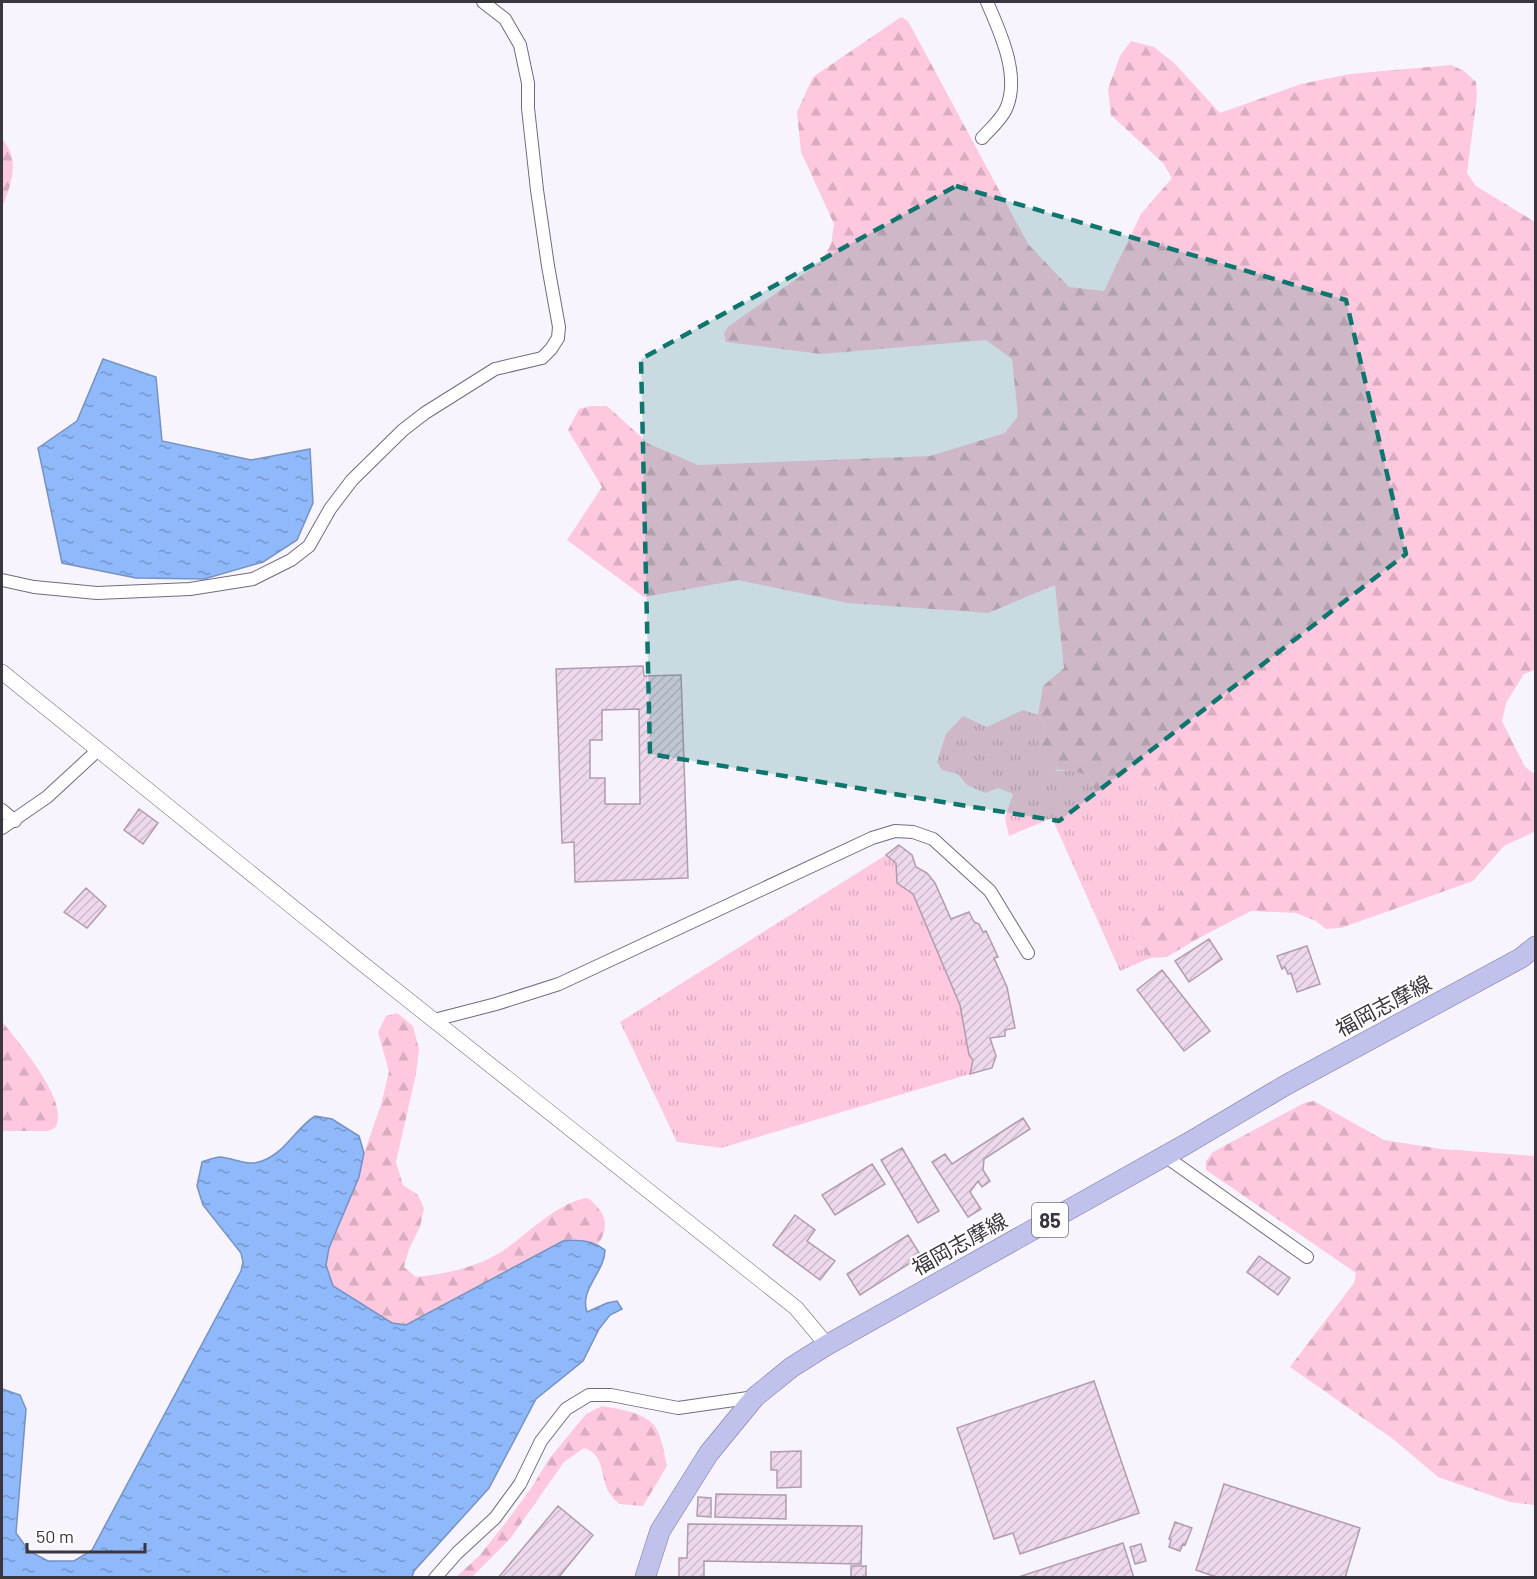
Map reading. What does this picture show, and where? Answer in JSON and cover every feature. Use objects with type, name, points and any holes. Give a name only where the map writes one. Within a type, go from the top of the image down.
[{"type":"main road","name":"福岡志摩線","points":[[645,1578],[660,1532],[710,1453],[755,1397],[792,1367],[826,1345],[1165,1156],[1286,1085],[1521,958],[1536,946]]},
{"type":"street","points":[[2,580],[34,587],[98,593],[190,589],[253,579],[291,560],[309,546],[330,510],[352,480],[403,430],[424,413],[495,369],[542,358],[551,349],[558,338],[559,327],[537,190],[528,108],[528,83],[520,45],[505,19],[483,2]]},
{"type":"street","points":[[982,138],[1006,109],[1011,86],[1005,46],[987,2]]},
{"type":"street","points":[[2,672],[796,1308],[826,1345]]},
{"type":"street","points":[[2,828],[47,797],[98,750]]},
{"type":"street","points":[[2,810],[15,821]]},
{"type":"street","points":[[434,1020],[559,984],[872,838],[895,831],[913,832],[933,839],[990,891],[1028,953]]},
{"type":"street","points":[[1165,1156],[1307,1257]]},
{"type":"street","points":[[435,1578],[456,1553],[495,1518],[520,1484],[541,1441],[566,1409],[589,1395],[611,1395],[678,1408],[755,1397]]},
{"type":"highlighted area","points":[[956,186],[1346,300],[1406,554],[1059,821],[650,754],[641,359]]},
{"type":"green space","points":[[901,17],[908,21],[1028,244],[1069,287],[1104,291],[1141,214],[1172,178],[1163,163],[1111,115],[1108,89],[1120,56],[1131,41],[1154,47],[1174,63],[1220,113],[1301,84],[1350,74],[1451,65],[1464,71],[1476,82],[1477,96],[1467,173],[1476,186],[1535,222],[1535,670],[1524,674],[1506,703],[1502,721],[1525,767],[1535,774],[1536,831],[1504,846],[1473,881],[1341,928],[1326,929],[1316,921],[1296,913],[1251,911],[1167,957],[1150,958],[1132,936],[1130,925],[1132,909],[1146,897],[1166,912],[1177,898],[1182,881],[1180,869],[1158,856],[1155,839],[1161,826],[1175,821],[1177,813],[1161,788],[1132,774],[1121,772],[1116,791],[1106,797],[1095,791],[1090,777],[1079,772],[1045,766],[1041,744],[1045,725],[1038,715],[1043,686],[1064,668],[1055,585],[988,613],[848,603],[738,580],[644,597],[567,540],[602,487],[568,430],[579,409],[607,406],[649,444],[698,465],[930,456],[1005,433],[1018,416],[1012,359],[986,340],[821,354],[726,342],[724,333],[729,326],[822,261],[831,244],[834,224],[801,152],[797,112],[813,77]]},
{"type":"green space","points":[[2,139],[8,147],[13,164],[11,181],[2,208]]},
{"type":"green space","points":[[1023,710],[1038,715],[1045,725],[1041,744],[1056,771],[1079,771],[1090,777],[1095,791],[1116,791],[1121,772],[1132,774],[1161,788],[1177,813],[1175,821],[1183,880],[1177,901],[1138,946],[1150,958],[1120,971],[1052,818],[1009,836],[1005,818],[1013,794],[998,788],[985,793],[967,785],[958,774],[942,770],[937,762],[946,734],[963,716],[987,727]]},
{"type":"green space","points":[[886,855],[896,863],[913,894],[960,1005],[969,1055],[973,1060],[970,1074],[721,1148],[677,1142],[620,1022]]},
{"type":"green space","points":[[397,1013],[413,1026],[419,1049],[416,1074],[396,1162],[403,1185],[418,1195],[424,1208],[420,1227],[409,1249],[404,1267],[416,1277],[449,1272],[481,1262],[501,1252],[565,1205],[588,1198],[599,1208],[605,1225],[598,1244],[574,1239],[563,1241],[405,1325],[392,1323],[333,1286],[326,1265],[329,1248],[359,1177],[389,1071],[378,1032],[386,1016]]},
{"type":"green space","points":[[2,1021],[30,1057],[49,1088],[56,1103],[58,1117],[55,1128],[48,1131],[2,1131]]},
{"type":"green space","points":[[1314,1101],[1384,1140],[1441,1149],[1535,1156],[1535,1505],[1510,1502],[1438,1477],[1393,1439],[1290,1367],[1354,1283],[1356,1273],[1206,1170],[1206,1161],[1213,1152],[1304,1103]]},
{"type":"green space","points":[[602,1406],[643,1417],[654,1425],[659,1434],[667,1466],[643,1506],[619,1504],[609,1493],[596,1455],[584,1448],[564,1462],[510,1539],[472,1577],[456,1577],[479,1556],[507,1521],[549,1459],[586,1414]]},
{"type":"water","points":[[103,359],[156,377],[162,441],[251,460],[310,449],[313,503],[297,540],[263,562],[204,579],[136,578],[62,563],[38,448],[77,421]]},
{"type":"water","points":[[315,1116],[332,1119],[359,1136],[364,1153],[359,1177],[329,1248],[326,1265],[333,1286],[392,1323],[406,1325],[563,1241],[579,1240],[590,1242],[605,1250],[601,1266],[586,1296],[587,1312],[617,1301],[622,1309],[610,1315],[599,1329],[583,1361],[536,1399],[489,1488],[414,1571],[412,1577],[2,1577],[2,1390],[20,1395],[26,1409],[16,1533],[29,1551],[48,1561],[74,1561],[92,1550],[241,1271],[243,1262],[241,1253],[203,1205],[197,1186],[202,1162],[220,1157],[246,1163],[262,1161],[284,1147]]},
{"type":"building","points":[[643,666],[644,676],[681,675],[688,878],[575,882],[574,842],[562,843],[556,669]],"holes":[[[639,709],[640,804],[605,804],[605,778],[590,778],[590,740],[602,740],[602,710]]]},
{"type":"building","points":[[139,809],[158,823],[143,844],[124,830]]},
{"type":"building","points":[[899,845],[912,855],[916,867],[927,873],[935,883],[951,919],[969,912],[974,922],[979,924],[983,932],[986,931],[998,957],[994,958],[1007,987],[1015,1028],[1005,1030],[1005,1036],[990,1038],[996,1056],[992,1068],[970,1074],[973,1060],[969,1055],[960,1005],[913,894],[897,883],[896,863],[886,855]]},
{"type":"building","points":[[86,888],[106,906],[87,928],[64,912]]},
{"type":"building","points":[[1209,939],[1222,959],[1189,982],[1175,961]]},
{"type":"building","points":[[1307,946],[1320,984],[1297,992],[1291,973],[1288,974],[1285,967],[1282,969],[1277,956]]},
{"type":"building","points":[[1162,970],[1210,1031],[1184,1051],[1137,990]]},
{"type":"building","points":[[1023,1118],[1030,1129],[984,1159],[983,1170],[990,1181],[982,1187],[978,1181],[970,1192],[981,1209],[968,1217],[932,1162],[945,1154],[952,1164]]},
{"type":"building","points":[[902,1148],[939,1211],[918,1223],[881,1160]]},
{"type":"building","points":[[872,1164],[885,1184],[835,1215],[822,1195]]},
{"type":"building","points":[[795,1215],[815,1230],[807,1241],[835,1261],[820,1280],[773,1245]]},
{"type":"building","points":[[908,1235],[921,1256],[860,1295],[847,1274]]},
{"type":"building","points":[[1259,1256],[1290,1278],[1278,1295],[1247,1272]]},
{"type":"building","points":[[1094,1381],[1139,1513],[1020,1554],[1013,1533],[994,1539],[957,1428]]},
{"type":"building","points":[[801,1451],[801,1487],[777,1488],[777,1470],[771,1470],[771,1452]]},
{"type":"building","points":[[1224,1484],[1360,1528],[1345,1578],[1219,1578],[1196,1570]]},
{"type":"building","points":[[716,1494],[786,1495],[786,1519],[715,1517]]},
{"type":"building","points":[[698,1497],[711,1498],[711,1517],[697,1516]]},
{"type":"building","points":[[558,1506],[593,1535],[558,1578],[498,1578]]},
{"type":"building","points":[[1175,1522],[1192,1528],[1180,1551],[1169,1547],[1171,1540],[1169,1539]]},
{"type":"building","points":[[688,1524],[862,1526],[861,1564],[704,1561],[704,1578],[679,1578],[679,1558],[687,1558]]},
{"type":"building","points":[[1123,1543],[1134,1578],[1015,1578]]},
{"type":"building","points":[[1141,1544],[1146,1561],[1135,1564],[1130,1547]]},
{"type":"building","points":[[851,1566],[866,1566],[866,1578],[851,1578]]}]
